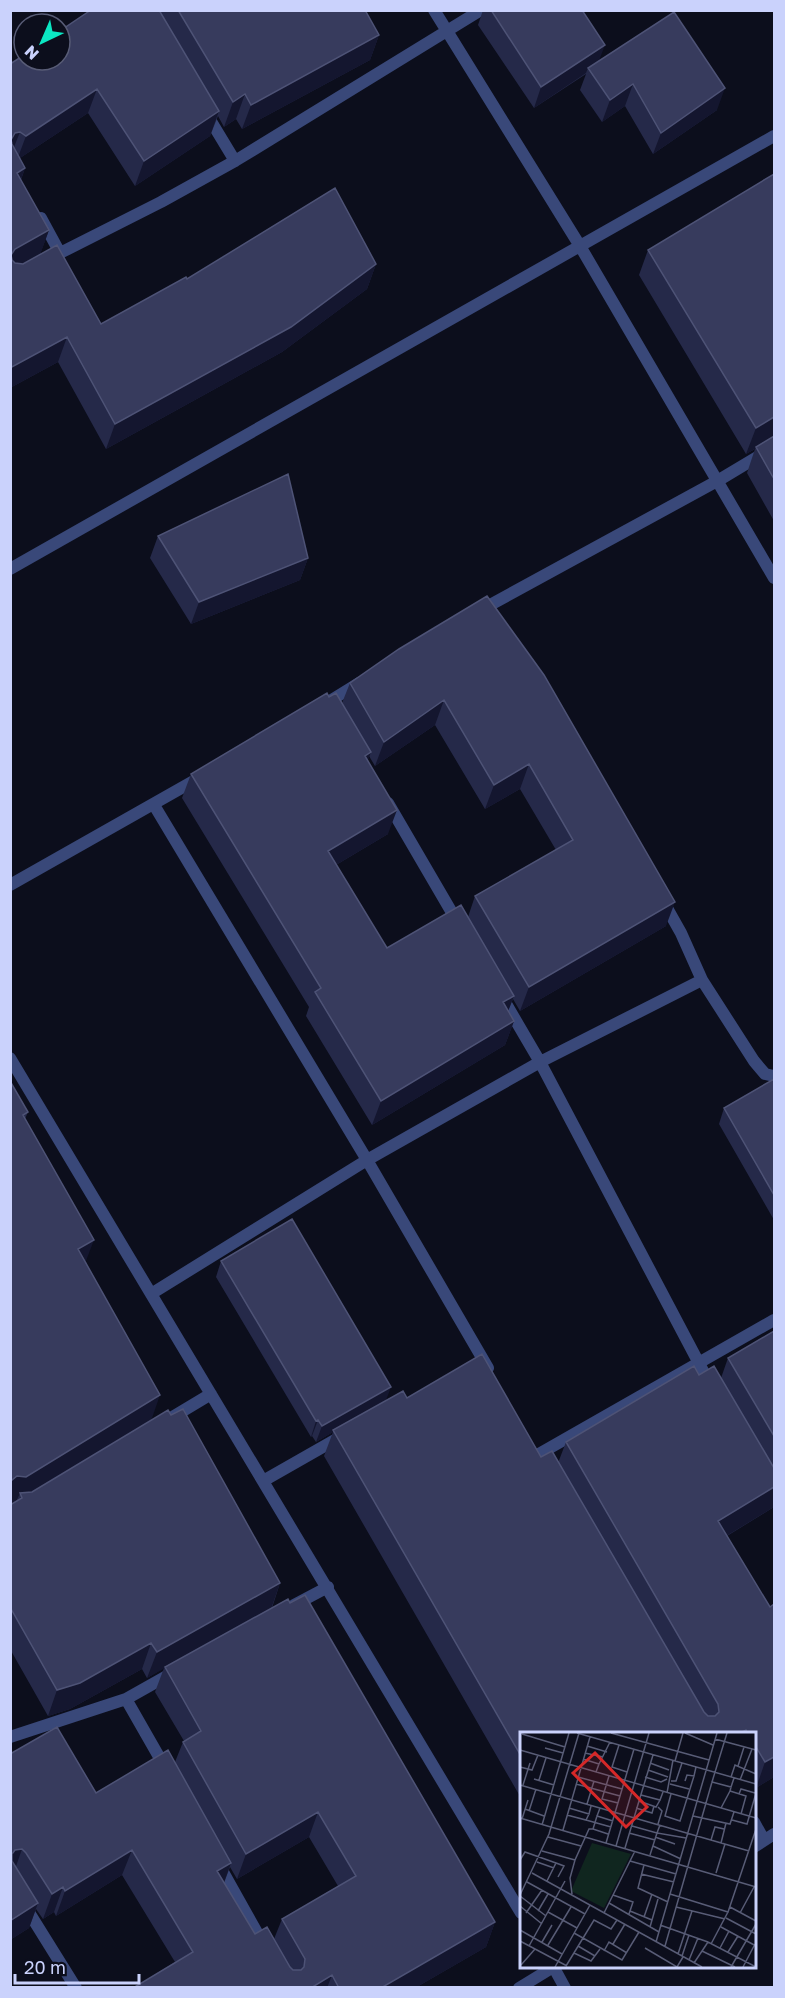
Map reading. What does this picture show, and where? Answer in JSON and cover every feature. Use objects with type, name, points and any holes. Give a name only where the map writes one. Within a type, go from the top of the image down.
[{"type":"street","points":[[434,10],[580,246],[719,480],[774,578]]},
{"type":"street","points":[[33,204],[55,256],[235,161],[481,10]]},
{"type":"street","points":[[198,101],[235,161]]},
{"type":"street","points":[[10,569],[774,136]]},
{"type":"street","points":[[469,617],[493,610],[774,447]]},
{"type":"street","points":[[326,708],[368,678]]},
{"type":"street","points":[[10,885],[205,775]]},
{"type":"street","points":[[382,795],[467,939]]},
{"type":"street","points":[[154,805],[367,1160],[476,1360],[493,1377]]},
{"type":"street","points":[[657,892],[681,933],[702,980],[754,1061],[765,1074],[774,1076]]},
{"type":"street","points":[[151,1294],[367,1160],[540,1062],[702,980]]},
{"type":"street","points":[[498,990],[540,1062],[698,1364],[716,1394]]},
{"type":"street","points":[[10,1058],[520,1911]]},
{"type":"street","points":[[539,1455],[774,1320]]},
{"type":"street","points":[[160,1425],[211,1394]]},
{"type":"street","points":[[264,1481],[357,1428]]},
{"type":"street","points":[[287,1609],[328,1587]]},
{"type":"street","points":[[10,1737],[126,1699],[187,1665]]},
{"type":"street","points":[[126,1699],[172,1781]]},
{"type":"street","points":[[755,1825],[764,1841]]},
{"type":"street","points":[[213,1854],[271,1957]]},
{"type":"street","points":[[10,1882],[76,1988]]},
{"type":"street","points":[[519,1988],[552,1968]]},
{"type":"street","points":[[555,1968],[565,1988]]},
{"type":"building","points":[[91,10],[159,10],[219,111],[144,161],[97,89],[26,136],[20,132],[15,133],[11,140],[12,144],[25,168],[17,173],[49,230],[15,249],[11,255],[15,263],[23,264],[57,245],[101,324],[186,277],[187,279],[335,188],[376,264],[291,327],[115,424],[67,337],[10,368],[10,64],[12,63],[12,72],[72,72],[72,23]]},
{"type":"building","points":[[178,10],[365,10],[379,35],[251,105],[245,94],[233,102]]},
{"type":"building","points":[[491,10],[582,10],[605,45],[541,87]]},
{"type":"building","points":[[674,12],[725,88],[661,133],[633,84],[610,100],[588,68]]},
{"type":"building","points":[[774,174],[774,417],[756,428],[648,250]]},
{"type":"building","points":[[774,436],[774,479],[756,447]]},
{"type":"building","points":[[288,474],[308,558],[199,602],[158,536]]},
{"type":"building","points":[[487,596],[544,675],[675,902],[529,987],[475,896],[573,840],[529,764],[494,785],[444,700],[384,742],[350,683],[399,649]]},
{"type":"building","points":[[327,693],[329,697],[336,693],[371,752],[365,756],[397,810],[328,851],[387,948],[461,905],[514,996],[503,1002],[514,1021],[381,1101],[315,992],[321,988],[191,774]]},
{"type":"building","points":[[774,1079],[774,1195],[724,1108]]},
{"type":"building","points":[[10,1081],[28,1112],[23,1115],[94,1240],[78,1249],[160,1395],[26,1477],[17,1476],[12,1480],[10,1476]]},
{"type":"building","points":[[292,1219],[391,1387],[322,1426],[318,1420],[316,1421],[221,1261]]},
{"type":"building","points":[[774,1331],[774,1436],[728,1358]]},
{"type":"building","points":[[482,1354],[541,1457],[552,1451],[704,1712],[708,1716],[715,1716],[719,1712],[718,1704],[566,1442],[694,1366],[699,1375],[714,1366],[774,1468],[774,1487],[718,1521],[770,1607],[774,1604],[774,1757],[765,1762],[755,1745],[755,1732],[746,1730],[742,1732],[520,1732],[520,1754],[333,1430],[403,1391],[407,1398]]},
{"type":"building","points":[[183,1409],[280,1583],[157,1652],[151,1643],[80,1683],[57,1690],[10,1607],[10,1505],[22,1498],[20,1493],[32,1492],[168,1410],[171,1415]]},
{"type":"building","points":[[305,1595],[495,1922],[381,1988],[339,1988],[332,1975],[311,1988],[133,1988],[193,1952],[132,1850],[65,1891],[63,1887],[52,1894],[22,1849],[15,1850],[12,1854],[12,1861],[38,1903],[10,1921],[10,1754],[57,1727],[96,1793],[168,1750],[231,1863],[217,1871],[255,1934],[267,1927],[290,1967],[293,1970],[301,1970],[304,1967],[305,1959],[282,1919],[356,1876],[318,1812],[246,1854],[183,1742],[201,1731],[165,1667],[288,1599],[290,1603]]}]
